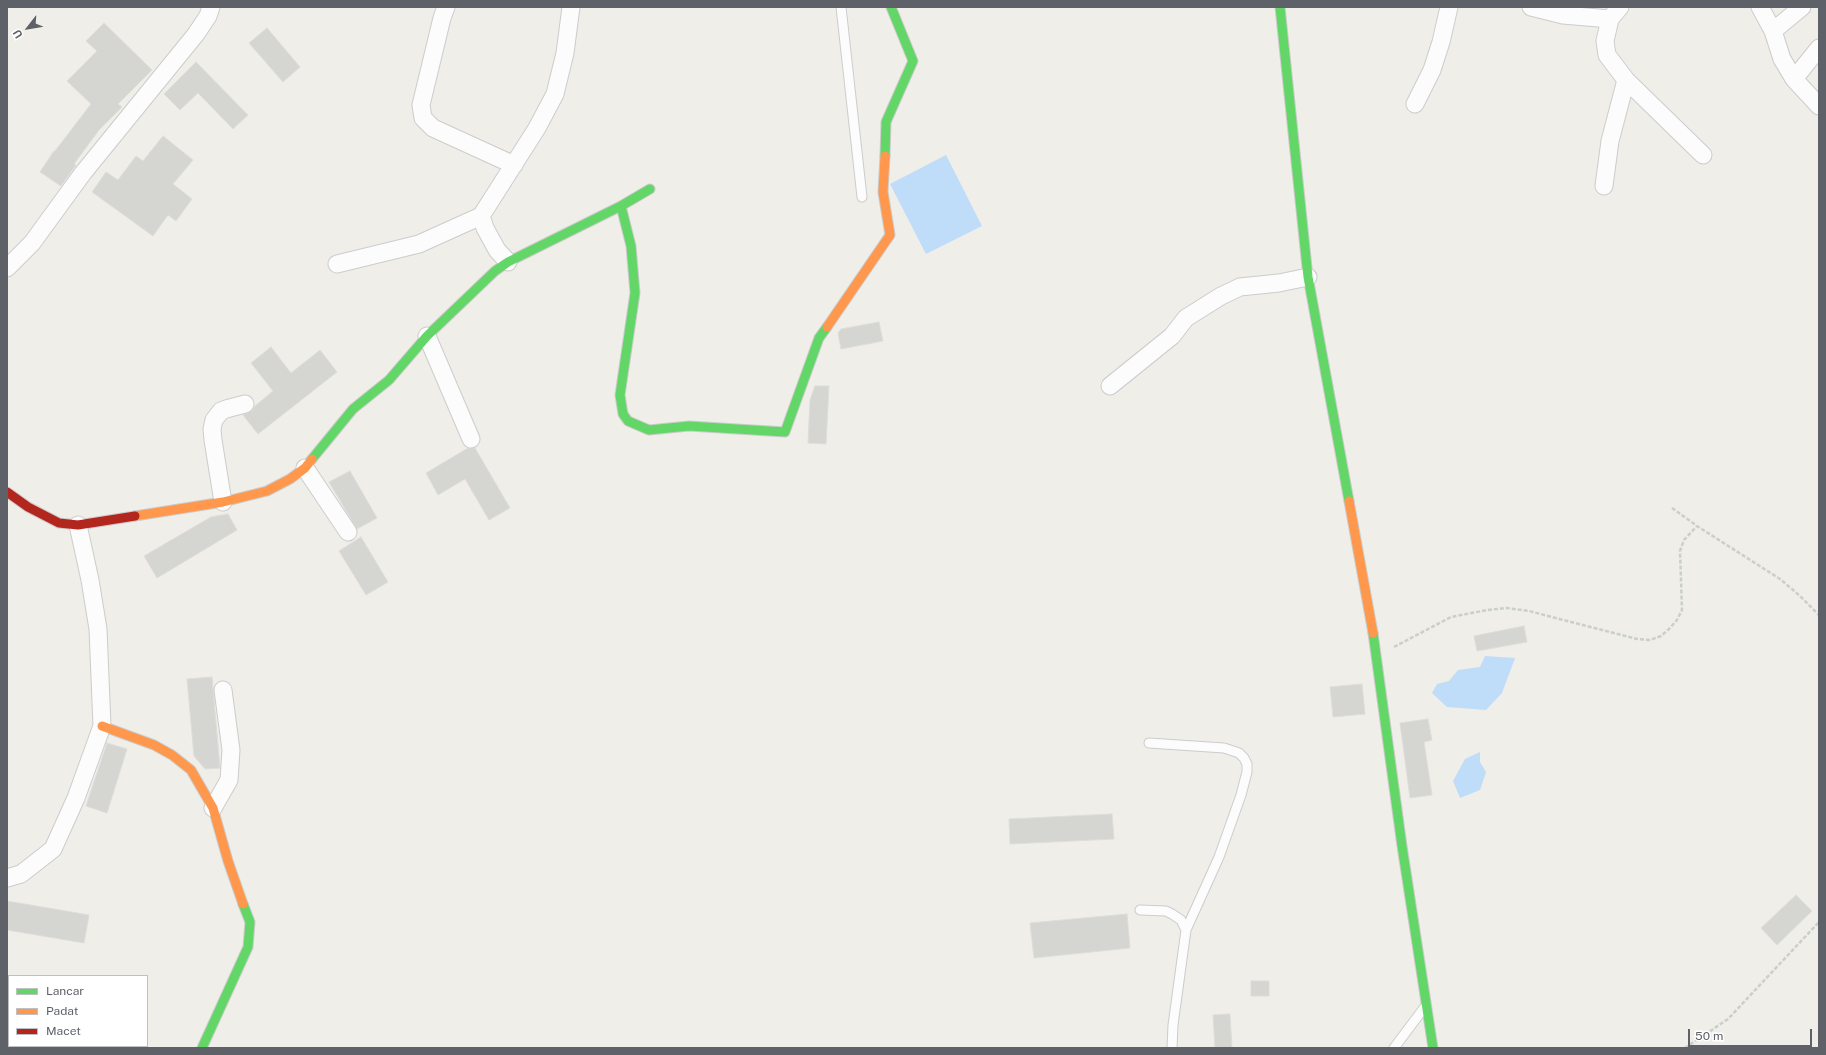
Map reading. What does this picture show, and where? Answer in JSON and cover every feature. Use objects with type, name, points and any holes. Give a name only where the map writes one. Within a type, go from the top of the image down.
[{"type":"street","points":[[7,268],[32,243],[83,173],[196,34],[208,16],[211,7]]},
{"type":"street","points":[[446,7],[421,105],[424,118],[433,128],[514,165]]},
{"type":"street","points":[[337,264],[419,244],[481,216],[537,128],[554,94],[565,52],[571,7]]},
{"type":"street","points":[[621,206],[631,246],[635,293],[620,395],[623,414],[628,421],[649,430],[689,426],[765,432],[785,432],[818,338],[890,235],[883,192],[886,122],[913,61],[891,7]]},
{"type":"street","points":[[1280,7],[1308,277],[1376,652],[1402,846],[1433,1048]]},
{"type":"street","points":[[1415,104],[1432,70],[1441,42],[1449,7]]},
{"type":"street","points":[[1531,7],[1563,15],[1615,13],[1605,41],[1605,50],[1626,80],[1703,155]]},
{"type":"street","points":[[1760,7],[1773,31],[1782,59],[1794,79],[1819,106]]},
{"type":"street","points":[[1773,31],[1802,7]]},
{"type":"street","points":[[1794,79],[1819,48]]},
{"type":"street","points":[[1604,186],[1610,141],[1626,80]]},
{"type":"street","points":[[7,492],[28,507],[49,518],[59,522],[78,525],[223,502],[268,491],[290,480],[304,468],[353,409],[389,380],[427,336],[482,282],[508,262],[621,206],[650,189]]},
{"type":"street","points":[[481,216],[485,228],[497,250],[508,262]]},
{"type":"street","points":[[1110,386],[1172,336],[1186,318],[1221,296],[1240,287],[1279,283],[1308,277]]},
{"type":"street","points":[[427,336],[471,439]]},
{"type":"street","points":[[223,502],[213,440],[212,429],[214,420],[226,409],[245,404]]},
{"type":"street","points":[[304,468],[348,532]]},
{"type":"street","points":[[7,878],[21,874],[53,849],[76,798],[102,726],[98,629],[90,580],[78,525]]},
{"type":"street","points":[[214,808],[229,780],[231,750],[223,690]]},
{"type":"street","points":[[102,726],[154,745],[172,755],[191,770],[214,808],[228,861],[250,922],[248,947],[202,1048]]},
{"type":"lane","points":[[841,7],[862,197]]},
{"type":"lane","points":[[1149,743],[1224,748],[1239,754],[1244,758],[1247,764],[1247,772],[1241,795],[1219,857],[1186,930],[1173,1025],[1172,1048]]},
{"type":"lane","points":[[1140,910],[1166,911],[1181,920],[1186,930]]},
{"type":"lane","points":[[1394,1048],[1426,1005]]},
{"type":"path","points":[[1672,508],[1697,526],[1780,579],[1819,615]]},
{"type":"path","points":[[1376,652],[1397,645],[1451,617],[1507,608],[1529,611],[1637,639],[1650,640],[1661,636],[1669,630],[1677,620],[1682,610],[1680,551],[1684,540],[1697,526]]},
{"type":"path","points":[[1685,1048],[1728,1019],[1819,922]]},
{"type":"water","points":[[946,155],[982,226],[926,254],[890,184]]},
{"type":"water","points":[[1485,656],[1515,658],[1502,693],[1486,710],[1447,707],[1432,693],[1437,684],[1449,681],[1458,670],[1480,667]]},
{"type":"water","points":[[1480,752],[1480,762],[1486,772],[1480,790],[1460,798],[1453,781],[1465,759]]},
{"type":"building","points":[[104,23],[152,70],[118,104],[122,107],[99,130],[74,164],[76,165],[61,186],[40,172],[54,151],[91,104],[67,81],[97,51],[86,41]]},
{"type":"building","points":[[267,28],[300,67],[283,82],[249,43]]},
{"type":"building","points":[[196,62],[248,115],[233,129],[198,93],[180,110],[164,94]]},
{"type":"building","points":[[163,136],[193,160],[173,184],[192,199],[176,221],[168,215],[153,236],[92,192],[106,172],[118,180],[136,156],[143,161]]},
{"type":"building","points":[[879,322],[883,341],[841,349],[838,333],[841,329]]},
{"type":"building","points":[[271,347],[291,373],[320,350],[337,372],[258,434],[243,415],[252,411],[255,406],[273,391],[251,363]]},
{"type":"building","points":[[815,386],[829,386],[826,444],[808,443],[810,400]]},
{"type":"building","points":[[468,448],[475,448],[510,508],[489,520],[465,479],[438,495],[426,473]]},
{"type":"building","points":[[350,471],[377,518],[357,529],[329,482]]},
{"type":"building","points":[[228,514],[237,530],[157,578],[144,556],[211,517]]},
{"type":"building","points":[[361,537],[388,582],[366,595],[339,551]]},
{"type":"building","points":[[1524,626],[1527,642],[1477,651],[1474,636]]},
{"type":"building","points":[[212,677],[220,768],[205,769],[194,756],[187,679]]},
{"type":"building","points":[[1362,684],[1365,714],[1333,717],[1330,687]]},
{"type":"building","points":[[1428,719],[1432,740],[1424,742],[1432,795],[1410,798],[1400,723]]},
{"type":"building","points":[[107,743],[127,749],[107,813],[86,806]]},
{"type":"building","points":[[1112,814],[1114,839],[1010,844],[1009,819]]},
{"type":"building","points":[[1796,895],[1812,911],[1777,945],[1761,928]]},
{"type":"building","points":[[7,901],[89,915],[84,943],[7,930]]},
{"type":"building","points":[[1127,914],[1130,948],[1034,958],[1030,923]]},
{"type":"building","points":[[1251,981],[1269,981],[1269,996],[1251,996]]},
{"type":"building","points":[[1230,1014],[1232,1048],[1215,1048],[1213,1015]]},
{"type":"traffic: fast","points":[[885,156],[886,122],[913,61],[891,7]]},
{"type":"traffic: fast","points":[[1280,7],[1308,277],[1349,501]]},
{"type":"traffic: fast","points":[[312,459],[353,409],[389,380],[427,336],[495,271],[508,262],[621,206],[650,189]]},
{"type":"traffic: fast","points":[[621,206],[631,246],[635,293],[620,395],[623,414],[628,421],[649,430],[689,426],[785,432],[819,338],[827,327]]},
{"type":"traffic: fast","points":[[1373,633],[1402,846],[1433,1048]]},
{"type":"traffic: fast","points":[[202,1048],[248,947],[250,922],[243,904]]},
{"type":"traffic: slow","points":[[827,327],[890,235],[883,192],[885,156]]},
{"type":"traffic: slow","points":[[135,516],[223,502],[267,491],[290,479],[305,468],[312,459]]},
{"type":"traffic: slow","points":[[1349,501],[1373,633]]},
{"type":"traffic: slow","points":[[102,726],[154,745],[172,755],[191,770],[213,808],[228,861],[243,904]]},
{"type":"traffic: jam","points":[[7,492],[28,507],[59,523],[78,525],[135,516]]}]
